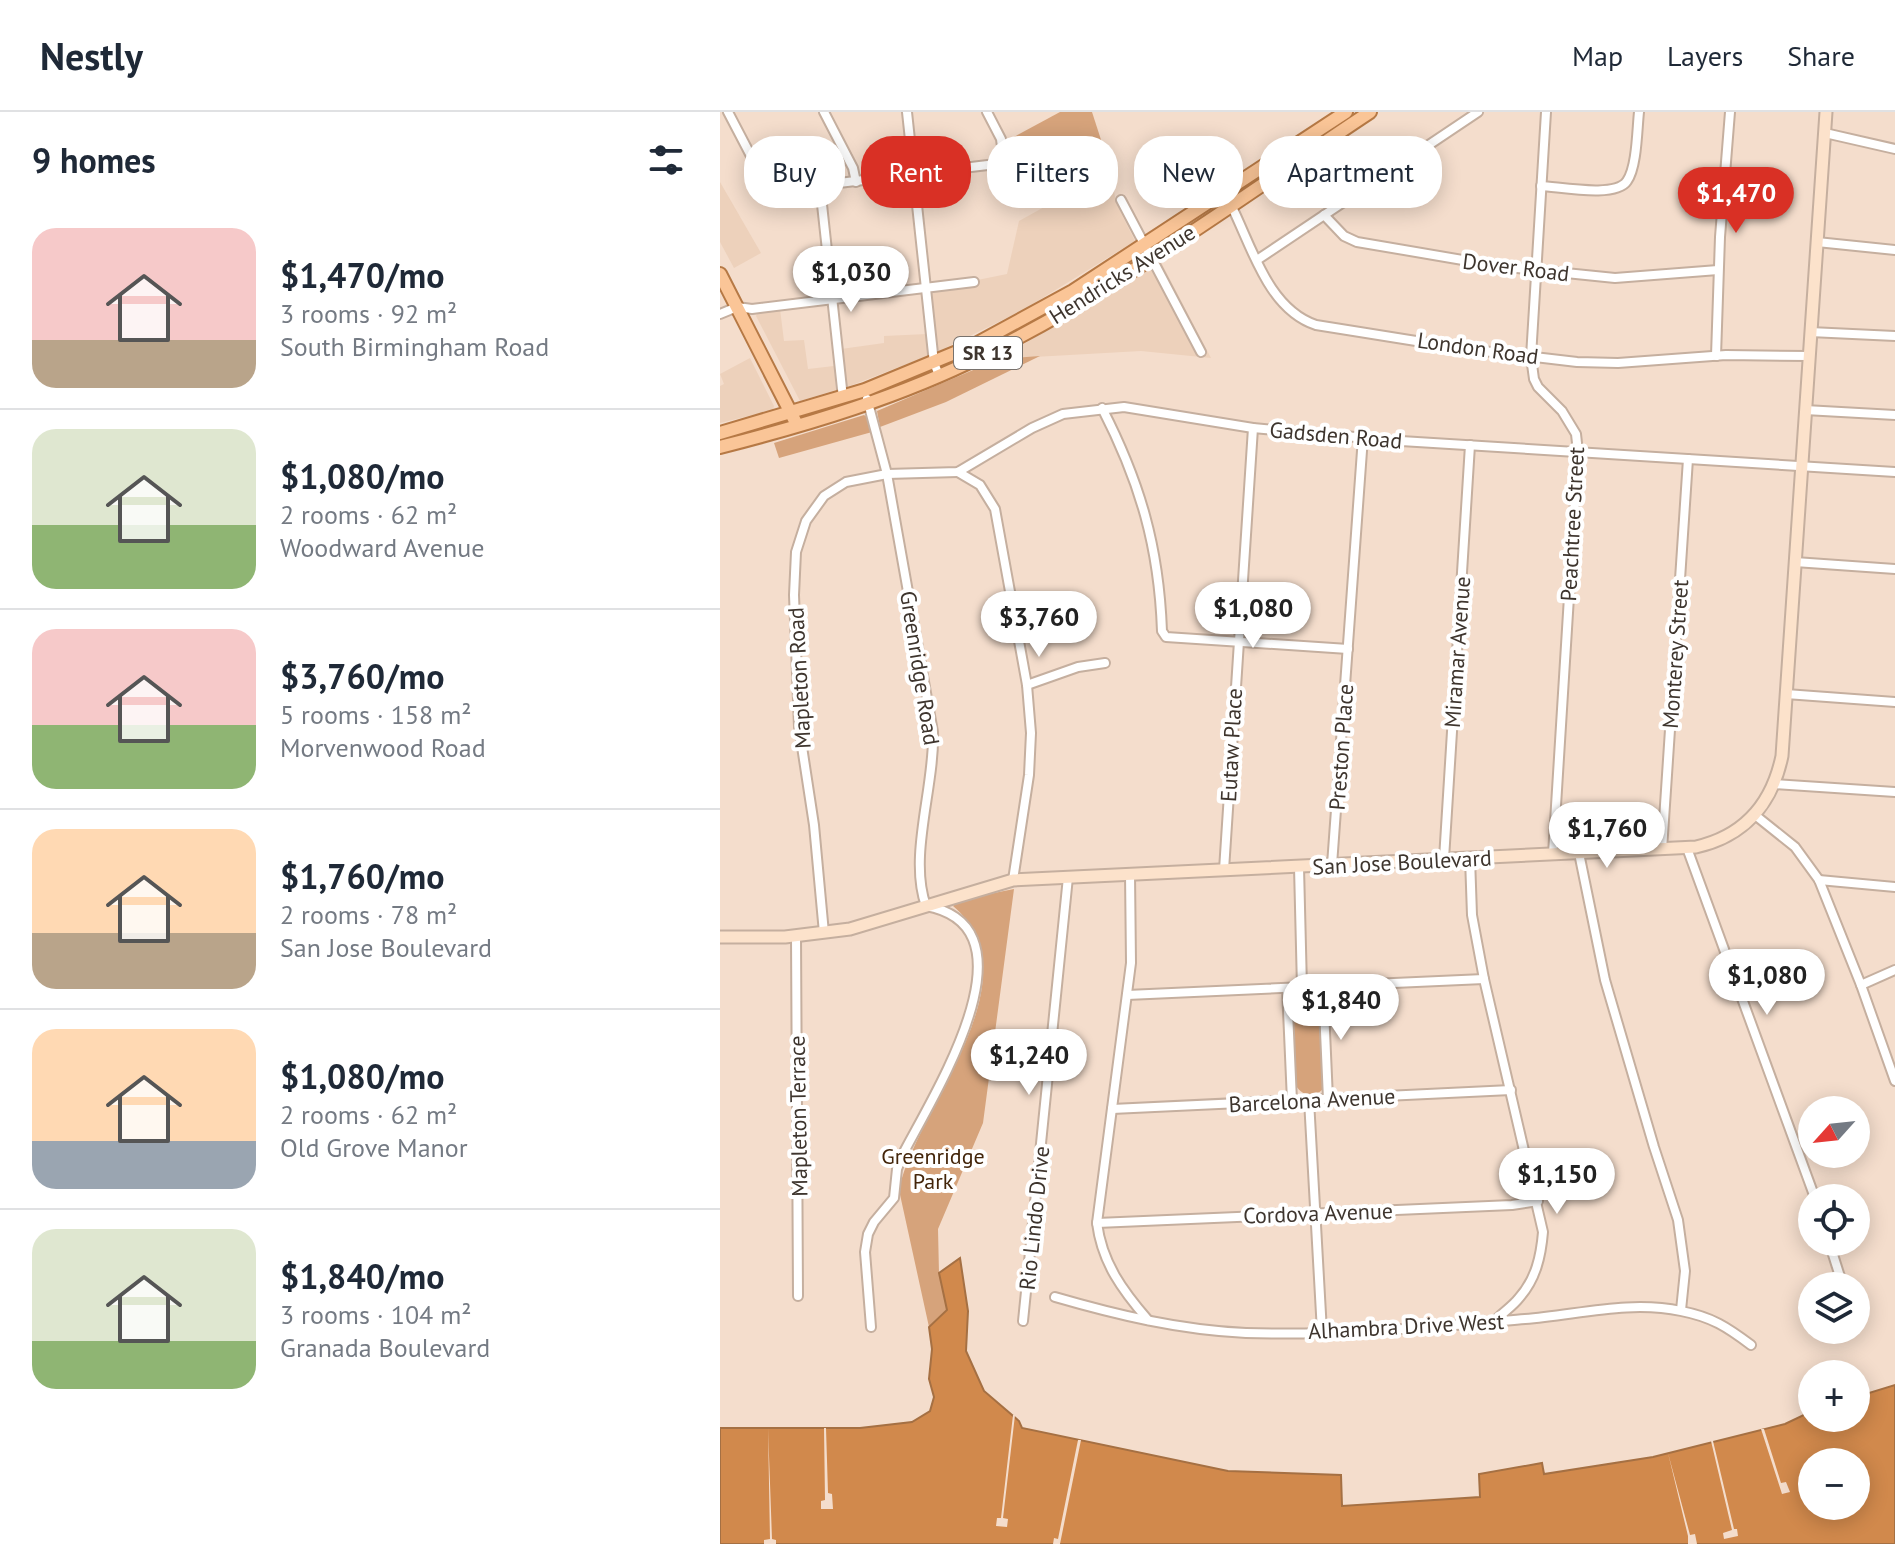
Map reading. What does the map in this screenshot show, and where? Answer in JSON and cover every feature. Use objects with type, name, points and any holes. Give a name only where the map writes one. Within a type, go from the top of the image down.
[{"type":"main road","name":"Hendricks Avenue","points":[[1320,136],[1346,112]]},
{"type":"main road","name":"Hendricks Avenue","points":[[1324,136],[1370,112]]},
{"type":"main road","name":"Hendricks Avenue","points":[[1243,196],[1259,183]]},
{"type":"main road","name":"Hendricks Avenue","points":[[1084,292],[1200,208]]},
{"type":"main road","name":"Hendricks Avenue","points":[[720,447],[869,404],[974,345],[1151,257],[1226,208]]},
{"type":"main road","points":[[720,274],[800,426],[834,409],[843,398]]},
{"type":"main road","name":"Hendricks Avenue","points":[[720,433],[936,369]]},
{"type":"street","points":[[728,112],[744,143]]},
{"type":"street","points":[[824,112],[853,168],[856,182]]},
{"type":"street","points":[[907,112],[909,136]]},
{"type":"street","points":[[971,168],[989,166],[1001,160],[1003,155],[1001,139],[987,112]]},
{"type":"street","points":[[1257,260],[1478,112]]},
{"type":"street","name":"Peachtree Street","points":[[1546,112],[1531,357],[1534,379],[1567,418],[1576,434],[1578,452],[1553,854]]},
{"type":"street","points":[[1541,186],[1612,191],[1624,185],[1630,176],[1639,112]]},
{"type":"street","points":[[1716,356],[1718,270],[1730,112]]},
{"type":"street","name":"San Jose Boulevard","points":[[720,937],[796,936],[850,929],[1013,880],[1662,850],[1720,840],[1738,830],[1755,815],[1774,784],[1782,756],[1826,112]]},
{"type":"street","points":[[1825,133],[1895,149]]},
{"type":"street","points":[[845,183],[861,181]]},
{"type":"street","points":[[1121,200],[1201,352]]},
{"type":"street","points":[[822,208],[843,398]]},
{"type":"street","points":[[917,208],[936,369]]},
{"type":"street","name":"London Road","points":[[1232,208],[1278,299],[1304,321],[1531,357],[1618,363],[1716,356],[1809,356]]},
{"type":"street","name":"Dover Road","points":[[1324,215],[1344,236],[1357,242],[1498,266],[1615,278],[1718,270]]},
{"type":"street","points":[[1817,242],[1895,250]]},
{"type":"street","points":[[720,314],[737,307],[752,309],[974,282]]},
{"type":"street","points":[[1810,332],[1895,336]]},
{"type":"street","name":"Greenridge Road","points":[[865,390],[887,474],[933,732],[933,766],[920,865],[926,906]]},
{"type":"street","points":[[1102,408],[1134,476],[1148,519],[1157,561],[1162,631],[1166,637],[1348,649]]},
{"type":"street","name":"Gadsden Road","points":[[887,474],[958,472],[1032,428],[1063,414],[1102,408],[1148,409],[1183,418],[1253,428],[1363,437],[1895,472]]},
{"type":"street","points":[[1805,410],[1895,415]]},
{"type":"street","name":"Eutaw Place","points":[[1224,870],[1253,428]]},
{"type":"street","name":"Preston Place","points":[[1332,865],[1363,437]]},
{"type":"street","name":"Miramar Avenue","points":[[1444,859],[1470,445]]},
{"type":"street","name":"Monterey Street","points":[[1662,850],[1688,459]]},
{"type":"street","points":[[958,472],[980,485],[995,509],[1027,685],[1031,733],[1029,775],[1013,880]]},
{"type":"street","name":"Mapleton Road","points":[[824,933],[815,836],[799,727],[795,661],[796,552],[806,521],[824,496],[846,482],[887,474]]},
{"type":"street","points":[[1795,562],[1895,569]]},
{"type":"street","points":[[1027,685],[1078,667],[1105,663]]},
{"type":"street","points":[[1786,694],[1895,702]]},
{"type":"street","points":[[1774,784],[1895,792]]},
{"type":"street","points":[[1755,815],[1777,829],[1795,847],[1819,880],[1895,1081]]},
{"type":"street","points":[[1687,848],[1810,1184]]},
{"type":"street","points":[[1579,853],[1605,980],[1678,1220],[1685,1271],[1681,1310]]},
{"type":"street","points":[[1470,858],[1472,915],[1484,979],[1543,1232],[1535,1272],[1521,1297],[1496,1320]]},
{"type":"street","points":[[1299,867],[1302,988]]},
{"type":"street","points":[[1130,874],[1133,937],[1097,1223],[1113,1275],[1148,1321]]},
{"type":"street","name":"Rio Lindo Drive","points":[[1023,1321],[1068,877]]},
{"type":"street","points":[[1819,880],[1895,887]]},
{"type":"street","points":[[871,1327],[865,1252],[868,1234],[894,1198],[897,1169],[953,1055],[976,993],[978,962],[970,935],[954,915],[926,906]]},
{"type":"street","name":"Mapleton Terrace","points":[[796,936],[798,1296]]},
{"type":"street","points":[[1861,985],[1895,970]]},
{"type":"street","points":[[1127,995],[1484,979]]},
{"type":"street","points":[[1323,986],[1328,1099]]},
{"type":"street","points":[[1287,988],[1292,1101]]},
{"type":"street","name":"Barcelona Avenue","points":[[1112,1109],[1511,1090]]},
{"type":"street","points":[[1309,1100],[1322,1332]]},
{"type":"street","name":"Cordova Avenue","points":[[1097,1223],[1512,1205],[1538,1201]]},
{"type":"street","name":"Alhambra Drive West","points":[[1055,1297],[1148,1321],[1216,1331],[1322,1332],[1444,1326],[1642,1306],[1681,1310],[1719,1321],[1751,1345]]},
{"type":"shaded area","points":[[720,182],[761,253],[734,268],[720,242]]},
{"type":"shaded area","points":[[1118,207],[1135,241],[1023,310],[939,351],[928,290],[1007,274],[1019,221],[1042,208]]},
{"type":"shaded area","points":[[1161,262],[1211,358],[1141,351],[999,359]]},
{"type":"shaded area","points":[[780,309],[784,341],[804,340],[808,369],[834,366],[836,390],[800,401],[756,316],[758,312]]},
{"type":"shaded area","points":[[927,334],[928,356],[847,387],[841,349],[884,343],[884,336]]},
{"type":"shaded area","points":[[750,358],[774,406],[773,410],[720,423],[720,386],[724,384],[720,374]]},
{"type":"shaded area","points":[[960,1258],[968,1311],[966,1351],[984,1391],[1019,1421],[1022,1428],[1228,1471],[1341,1475],[1342,1506],[1480,1497],[1479,1474],[1542,1463],[1544,1474],[1653,1457],[1785,1424],[1798,1418],[1798,1432],[1870,1432],[1870,1393],[1895,1385],[1895,1544],[720,1544],[720,1428],[860,1428],[912,1422],[930,1411],[934,1397],[929,1379],[932,1349],[929,1327],[947,1310],[939,1273]]},
{"type":"green space","points":[[1060,112],[1092,112],[1100,136],[1016,136]]},
{"type":"green space","points":[[1040,356],[946,402],[880,427],[877,411],[999,359]]},
{"type":"green space","points":[[864,415],[872,432],[779,458],[774,443]]},
{"type":"green space","name":"Greenridge Park","points":[[1014,889],[983,1123],[938,1229],[939,1273],[947,1310],[929,1327],[899,1190],[909,1158],[964,1045],[978,1007],[983,970],[976,936],[953,906],[959,900]]},
{"type":"green space","points":[[1313,992],[1319,998],[1323,1089],[1311,1095],[1303,1093],[1294,1082],[1292,1002],[1298,994]]},
{"type":"pier","points":[[1013,1415],[1003,1518],[1008,1519],[1007,1527],[996,1526],[997,1518],[1001,1518]]},
{"type":"pier","points":[[768,1428],[772,1539],[776,1540],[776,1544],[764,1544],[764,1540],[770,1539]]},
{"type":"pier","points":[[824,1428],[828,1493],[832,1494],[833,1509],[821,1509],[821,1501],[825,1500]]},
{"type":"pier","points":[[1761,1429],[1764,1429],[1781,1483],[1786,1482],[1790,1492],[1782,1494]]},
{"type":"pier","points":[[1078,1440],[1081,1440],[1060,1544],[1053,1544],[1054,1538],[1058,1539]]},
{"type":"pier","points":[[1711,1441],[1738,1536],[1724,1539],[1723,1533],[1732,1530]]},
{"type":"pier","points":[[1668,1453],[1690,1535],[1695,1534],[1697,1544],[1688,1544]]}]
